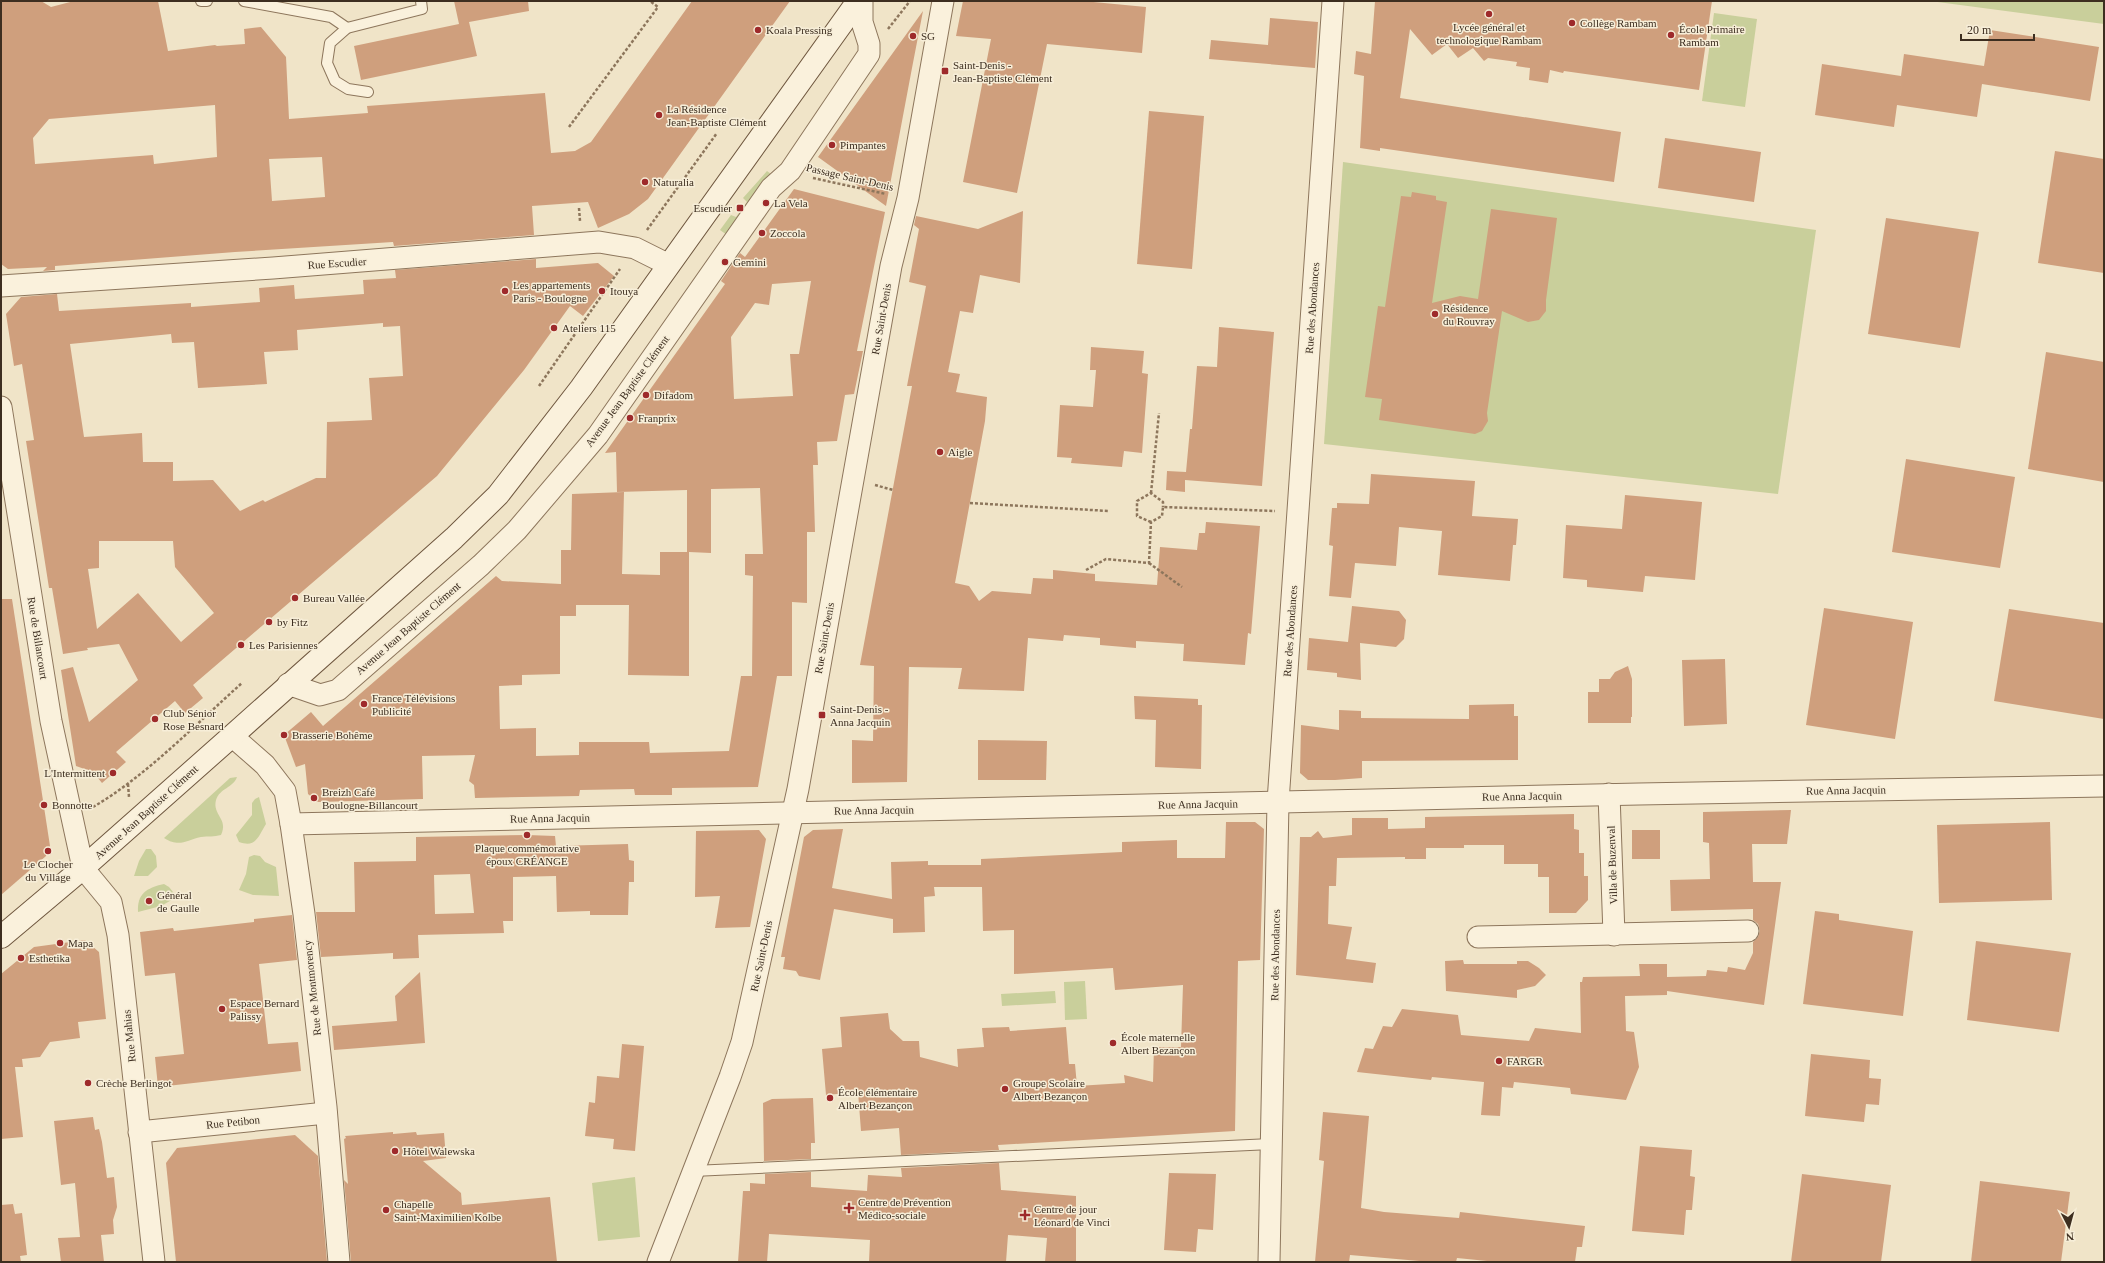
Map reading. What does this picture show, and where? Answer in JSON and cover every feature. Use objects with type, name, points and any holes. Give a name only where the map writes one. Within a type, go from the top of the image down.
[{"type":"main road","name":"Avenue Jean Baptiste Clément","points":[[1,937],[83,868],[232,736],[288,684],[454,538],[498,495],[581,388],[858,1]]},
{"type":"street","name":"Avenue Jean Baptiste Clément","points":[[288,684],[320,695],[338,690],[481,565],[517,530],[598,435],[771,188],[790,171],[868,54],[869,44],[862,22],[862,1]]},
{"type":"street","name":"Rue Saint-Denis","points":[[658,1262],[742,1042],[793,812],[891,266],[908,198],[943,1]]},
{"type":"street","name":"Rue des Abondances","points":[[1269,1262],[1278,802],[1333,1]]},
{"type":"street","name":"Rue Escudier","points":[[1,286],[266,268],[599,242],[635,248],[669,265]]},
{"type":"street","name":"Rue de Billancourt","points":[[1,407],[51,721],[74,819],[83,868]]},
{"type":"street","name":"Rue de Montmorency","points":[[232,736],[265,765],[285,791],[305,921],[326,1114],[339,1262]]},
{"type":"street","name":"Rue Anna Jacquin","points":[[291,824],[1609,794],[2104,786]]},
{"type":"street","name":"Villa de Buzenval","points":[[1609,794],[1614,935]]},
{"type":"street","name":"Rue Mahias","points":[[83,868],[111,902],[118,935],[154,1262]]},
{"type":"street","points":[[1478,937],[1748,931]]},
{"type":"street","name":"Rue Petibon","points":[[139,1132],[326,1114]]},
{"type":"lane","points":[[202,1],[207,1]]},
{"type":"lane","points":[[244,1],[331,17],[347,28]]},
{"type":"lane","points":[[368,92],[348,89],[336,81],[327,63],[330,44],[347,28],[422,9],[421,1]]},
{"type":"lane","points":[[693,1171],[1272,1144]]},
{"type":"path","points":[[569,127],[658,7],[650,1]]},
{"type":"path","name":"Passage Saint-Denis","points":[[790,171],[908,198]]},
{"type":"path","points":[[1151,493],[1159,412]]},
{"type":"path","points":[[1151,493],[1163,502],[1162,516],[1151,522]]},
{"type":"path","points":[[1151,493],[1137,501],[1137,516],[1151,522]]},
{"type":"path","points":[[970,504],[1109,511]]},
{"type":"path","points":[[1163,506],[1298,512]]},
{"type":"path","points":[[1149,564],[1151,522]]},
{"type":"path","points":[[1086,570],[1106,559],[1149,564],[1182,587]]},
{"type":"path","points":[[74,819],[109,798],[132,780],[242,683]]},
{"type":"green space","points":[[1930,1],[2104,1],[2104,24]]},
{"type":"green space","points":[[1714,13],[1757,19],[1745,107],[1702,101]]},
{"type":"green space","name":"Résidence du Rouvray","points":[[1343,162],[1816,230],[1778,494],[1324,444]]},
{"type":"green space","points":[[767,171],[775,177],[727,235],[720,230],[731,215],[736,217],[747,202],[743,198]]},
{"type":"green space","points":[[237,777],[233,784],[220,793],[216,800],[216,810],[223,825],[221,835],[201,837],[179,843],[164,838],[230,778]]},
{"type":"green space","points":[[259,797],[266,824],[256,840],[253,842],[249,844],[239,842],[236,835],[252,815],[252,803]]},
{"type":"green space","points":[[146,849],[151,849],[156,856],[157,867],[148,876],[134,876],[139,861]]},
{"type":"green space","points":[[254,855],[260,856],[265,862],[276,867],[279,896],[253,895],[239,890],[246,874],[249,857]]},
{"type":"green space","points":[[164,884],[169,887],[177,897],[161,906],[138,912],[141,896],[148,890]]},
{"type":"green space","points":[[1085,981],[1087,1019],[1065,1020],[1064,982]]},
{"type":"green space","points":[[1055,991],[1056,1003],[1002,1006],[1001,994]]},
{"type":"green space","points":[[635,1177],[640,1237],[598,1241],[592,1183]]},
{"type":"building","points":[[1,1],[41,1],[51,7],[74,1],[158,1],[168,51],[215,45],[245,44],[244,29],[261,27],[286,57],[289,119],[368,113],[367,106],[545,93],[551,153],[575,151],[591,142],[692,1],[790,1],[648,199],[629,214],[598,228],[588,202],[532,206],[534,235],[394,246],[393,242],[235,252],[55,266],[55,270],[43,271],[47,267],[8,269],[1,264]],"holes":[[[215,105],[217,157],[154,164],[153,155],[35,164],[33,138],[49,119]],[[322,157],[325,197],[272,201],[269,159]]]},
{"type":"building","points":[[454,1],[528,1],[529,11],[469,22],[477,56],[361,80],[354,46],[459,24]]},
{"type":"building","points":[[963,1],[1083,1],[1146,7],[1142,53],[1047,44],[1017,193],[963,182],[991,39],[956,36]]},
{"type":"building","points":[[1375,1],[1712,1],[1699,90],[1564,71],[1563,73],[1550,70],[1548,83],[1529,80],[1530,68],[1516,66],[1517,62],[1488,58],[1484,61],[1473,48],[1458,58],[1447,44],[1432,55],[1410,29],[1400,98],[1621,132],[1614,182],[1380,148],[1380,151],[1360,148],[1364,76],[1354,74],[1356,51],[1371,54]]},
{"type":"building","points":[[923,11],[912,68],[886,206],[818,157]]},
{"type":"building","points":[[1270,18],[1318,22],[1315,68],[1209,59],[1211,40],[1268,45]]},
{"type":"building","points":[[1990,30],[2099,47],[2090,101],[1982,84],[1977,117],[1897,105],[1894,127],[1815,115],[1822,64],[1901,76],[1904,54],[1984,66]]},
{"type":"building","points":[[1149,111],[1204,116],[1192,269],[1137,264]]},
{"type":"building","points":[[1665,138],[1761,152],[1754,202],[1658,188]]},
{"type":"building","points":[[2055,151],[2104,159],[2104,273],[2038,263]]},
{"type":"building","points":[[794,189],[885,212],[857,351],[863,351],[854,394],[845,395],[837,441],[817,442],[818,465],[813,465],[815,532],[807,532],[807,603],[792,602],[792,676],[777,676],[758,787],[672,788],[672,795],[635,795],[634,789],[580,790],[579,796],[475,798],[474,785],[469,781],[475,755],[422,756],[423,799],[318,802],[308,794],[305,764],[296,767],[284,735],[311,712],[323,726],[496,576],[502,581],[561,584],[561,550],[571,550],[572,494],[624,492],[622,574],[660,575],[660,552],[687,552],[687,490],[617,492],[616,452],[605,453],[725,284],[721,281],[740,253],[745,257]],"holes":[[[811,281],[799,354],[790,354],[793,396],[734,399],[731,337],[755,303],[769,305],[772,284]],[[760,488],[763,554],[745,554],[745,575],[753,576],[752,676],[741,676],[729,751],[650,753],[649,742],[579,742],[579,755],[536,756],[536,728],[500,729],[499,686],[522,685],[522,675],[560,674],[560,616],[576,616],[576,605],[629,605],[628,675],[689,676],[689,552],[711,553],[711,489]]]},
{"type":"building","name":"Résidence du Rouvray","points":[[1412,192],[1436,196],[1436,200],[1447,202],[1432,303],[1460,296],[1478,299],[1491,209],[1557,218],[1546,300],[1546,311],[1539,320],[1528,322],[1502,311],[1487,413],[1488,421],[1482,431],[1475,434],[1379,420],[1382,399],[1365,397],[1378,306],[1385,307],[1401,196],[1411,197]]},
{"type":"building","points":[[1023,211],[1020,283],[980,275],[973,313],[960,311],[948,372],[960,374],[956,392],[987,397],[985,421],[955,583],[969,586],[979,601],[992,591],[1031,594],[1033,578],[1053,579],[1053,570],[1095,574],[1095,581],[1157,585],[1160,547],[1197,550],[1199,533],[1205,533],[1206,522],[1260,526],[1251,634],[1248,633],[1245,665],[1183,661],[1184,644],[1136,641],[1136,648],[1100,645],[1100,638],[1064,635],[1063,641],[1028,638],[1024,691],[958,689],[962,668],[909,667],[907,782],[852,783],[852,740],[873,741],[874,666],[860,665],[912,386],[907,386],[926,286],[909,282],[919,229],[914,225],[916,216],[978,229]]},
{"type":"building","points":[[1886,218],[1979,232],[1960,348],[1868,334]]},
{"type":"building","points":[[536,259],[536,268],[598,263],[614,276],[583,316],[570,306],[524,370],[437,476],[193,685],[203,698],[185,713],[175,701],[116,752],[126,762],[102,783],[93,772],[76,766],[61,670],[73,667],[89,722],[138,680],[119,644],[87,648],[88,650],[63,654],[52,588],[49,588],[26,441],[34,440],[22,364],[14,366],[6,314],[21,297],[57,294],[59,311],[191,303],[191,307],[260,302],[259,288],[294,285],[295,299],[364,294],[363,280],[396,278],[395,270]],"holes":[[[383,323],[383,327],[400,326],[403,376],[369,378],[372,420],[327,422],[326,478],[316,478],[265,502],[263,500],[240,511],[213,480],[173,481],[173,462],[143,462],[142,433],[84,437],[70,344],[171,334],[172,343],[194,342],[198,388],[267,384],[264,352],[298,350],[297,330]],[[99,541],[173,541],[175,567],[214,613],[181,642],[138,593],[97,629],[88,569],[99,568]]]},
{"type":"building","points":[[1219,327],[1274,332],[1262,486],[1185,480],[1185,492],[1166,490],[1167,471],[1186,472],[1190,429],[1192,429],[1197,366],[1217,367]]},
{"type":"building","points":[[1091,347],[1144,351],[1142,373],[1148,374],[1142,453],[1124,451],[1122,467],[1071,463],[1072,458],[1057,457],[1060,405],[1093,407],[1096,370],[1090,370]]},
{"type":"building","points":[[2046,352],[2104,362],[2104,482],[2028,469]]},
{"type":"building","points":[[1906,459],[2015,477],[2000,568],[1892,552]]},
{"type":"building","points":[[1371,474],[1475,481],[1472,516],[1518,519],[1516,545],[1513,545],[1510,581],[1438,575],[1442,531],[1399,527],[1396,566],[1355,563],[1351,598],[1329,596],[1333,546],[1329,545],[1332,508],[1337,508],[1337,503],[1369,504]]},
{"type":"building","points":[[1625,495],[1702,502],[1695,580],[1645,576],[1643,592],[1587,587],[1587,580],[1563,578],[1566,525],[1622,529]]},
{"type":"building","points":[[1,599],[12,599],[50,846],[46,856],[1,895]]},
{"type":"building","points":[[1352,606],[1399,611],[1406,620],[1404,639],[1396,647],[1360,643],[1361,680],[1337,677],[1337,673],[1307,670],[1309,638],[1348,642]]},
{"type":"building","points":[[1824,608],[1913,622],[1895,739],[1806,725]]},
{"type":"building","points":[[2009,609],[2104,623],[2104,719],[1994,701]]},
{"type":"building","points":[[1725,659],[1727,724],[1684,726],[1682,660]]},
{"type":"building","points":[[1628,666],[1632,679],[1631,723],[1588,723],[1588,692],[1599,692],[1599,679],[1610,679],[1615,672]]},
{"type":"building","points":[[1134,696],[1198,699],[1198,705],[1202,705],[1201,769],[1155,767],[1156,720],[1135,719]]},
{"type":"building","points":[[1514,704],[1514,716],[1518,716],[1518,760],[1362,761],[1362,778],[1335,780],[1308,780],[1300,773],[1301,725],[1339,730],[1339,710],[1361,711],[1361,718],[1469,719],[1469,705]]},
{"type":"building","points":[[978,740],[1047,741],[1046,780],[978,780]]},
{"type":"building","points":[[1791,810],[1787,844],[1752,844],[1753,882],[1781,882],[1764,1005],[1667,991],[1667,995],[1625,996],[1626,1031],[1634,1032],[1639,1067],[1626,1100],[1571,1094],[1570,1088],[1514,1082],[1513,1088],[1502,1087],[1500,1116],[1481,1115],[1484,1082],[1432,1077],[1431,1080],[1357,1072],[1365,1048],[1373,1049],[1383,1026],[1392,1027],[1402,1009],[1458,1015],[1461,1035],[1529,1041],[1535,1028],[1581,1033],[1580,982],[1582,982],[1583,977],[1640,976],[1639,964],[1667,964],[1667,977],[1706,976],[1707,970],[1727,972],[1728,967],[1745,970],[1753,953],[1753,942],[1758,937],[1760,931],[1758,924],[1753,920],[1753,909],[1671,911],[1670,880],[1710,879],[1709,843],[1703,842],[1703,812]]},
{"type":"building","points":[[1574,814],[1574,829],[1579,830],[1579,853],[1584,853],[1584,876],[1588,876],[1588,900],[1576,913],[1549,913],[1549,877],[1538,877],[1538,864],[1504,864],[1504,845],[1464,845],[1464,848],[1426,848],[1426,859],[1405,859],[1405,857],[1337,858],[1336,886],[1329,886],[1328,924],[1352,927],[1346,959],[1376,963],[1373,983],[1296,975],[1300,837],[1311,837],[1318,831],[1323,838],[1352,835],[1352,818],[1388,818],[1388,829],[1425,828],[1425,817]]},
{"type":"building","points":[[1226,822],[1255,822],[1264,829],[1260,960],[1238,961],[1235,1131],[998,1145],[999,1150],[901,1155],[899,1128],[861,1131],[858,1092],[826,1095],[822,1049],[842,1047],[840,1017],[888,1013],[890,1029],[903,1041],[919,1041],[920,1057],[958,1067],[957,1049],[984,1047],[982,1028],[1009,1027],[1010,1031],[1066,1027],[1069,1064],[1075,1064],[1077,1086],[1125,1083],[1124,1075],[1153,1082],[1154,1047],[1181,1047],[1183,985],[1115,990],[1113,968],[1014,974],[1014,930],[983,931],[982,887],[934,887],[935,896],[924,897],[925,932],[893,933],[893,919],[834,909],[820,980],[799,976],[796,971],[783,969],[785,957],[781,957],[804,837],[813,830],[843,829],[832,888],[892,899],[891,862],[928,861],[928,865],[981,865],[981,859],[1122,852],[1122,842],[1177,840],[1177,858],[1225,858]]},
{"type":"building","points":[[2050,822],[2052,900],[1939,903],[1937,825]]},
{"type":"building","points":[[759,830],[766,839],[750,927],[715,928],[720,896],[695,897],[696,831]]},
{"type":"building","points":[[1632,830],[1660,830],[1660,859],[1632,859]]},
{"type":"building","points":[[527,835],[555,836],[556,846],[628,844],[629,860],[634,861],[634,882],[629,882],[628,915],[590,915],[590,911],[557,912],[556,876],[513,877],[513,921],[503,921],[504,933],[418,935],[419,958],[393,959],[393,953],[321,957],[316,912],[355,912],[354,862],[416,861],[416,837]],"holes":[[[470,874],[474,913],[435,914],[434,875]]]},
{"type":"building","points":[[1815,911],[1839,914],[1839,920],[1913,931],[1903,1016],[1803,1004]]},
{"type":"building","name":"Espace Bernard Palissy","points":[[292,915],[297,960],[259,964],[268,1044],[298,1042],[301,1071],[158,1087],[155,1057],[184,1054],[175,973],[145,976],[140,932],[173,928],[174,931],[254,922],[254,919]]},
{"type":"building","points":[[85,940],[99,952],[106,1019],[78,1022],[80,1038],[50,1042],[40,1057],[22,1059],[23,1067],[15,1067],[23,1137],[1,1139],[1,974],[34,947]]},
{"type":"building","points":[[1976,941],[2071,953],[2059,1032],[1967,1020]]},
{"type":"building","points":[[1463,960],[1464,964],[1517,964],[1517,961],[1528,961],[1539,968],[1546,975],[1535,986],[1517,990],[1517,998],[1446,991],[1445,961]]},
{"type":"building","points":[[420,972],[425,1043],[334,1050],[332,1026],[397,1021],[395,996]]},
{"type":"building","points":[[622,1044],[644,1046],[635,1151],[613,1149],[614,1139],[585,1136],[589,1102],[595,1103],[597,1076],[619,1078]]},
{"type":"building","points":[[1811,1054],[1870,1060],[1869,1078],[1881,1079],[1879,1105],[1866,1104],[1864,1122],[1805,1116]]},
{"type":"building","points":[[813,1098],[815,1143],[811,1143],[811,1159],[764,1161],[763,1103],[772,1099]]},
{"type":"building","points":[[1323,1112],[1369,1116],[1361,1208],[1384,1212],[1459,1218],[1460,1212],[1585,1226],[1582,1247],[1577,1247],[1575,1262],[1497,1262],[1457,1258],[1456,1262],[1431,1262],[1350,1255],[1349,1262],[1315,1262],[1324,1161],[1319,1160]]},
{"type":"building","points":[[93,1117],[95,1130],[99,1129],[102,1142],[107,1178],[114,1177],[117,1207],[113,1220],[114,1234],[101,1235],[104,1262],[61,1262],[58,1238],[80,1237],[75,1183],[61,1185],[54,1121]]},
{"type":"building","points":[[393,1132],[393,1134],[416,1132],[417,1135],[444,1133],[446,1158],[423,1161],[461,1193],[462,1205],[550,1197],[557,1262],[351,1262],[344,1180],[348,1184],[344,1139],[346,1138],[345,1136]]},
{"type":"building","points":[[295,1135],[318,1156],[327,1262],[176,1262],[166,1163],[177,1148]]},
{"type":"building","points":[[1640,1146],[1692,1150],[1690,1176],[1695,1177],[1692,1210],[1686,1210],[1684,1235],[1632,1231]]},
{"type":"building","points":[[999,1163],[1001,1190],[1076,1196],[1076,1262],[1045,1262],[1047,1238],[1008,1235],[1006,1262],[869,1262],[870,1240],[769,1234],[767,1262],[738,1262],[743,1191],[750,1191],[750,1183],[765,1184],[765,1174],[811,1172],[811,1187],[867,1191],[868,1175],[902,1177],[901,1168]]},
{"type":"building","points":[[1169,1173],[1216,1174],[1213,1230],[1198,1229],[1196,1252],[1164,1250]]},
{"type":"building","points":[[1802,1174],[1891,1185],[1881,1262],[1791,1262]]},
{"type":"building","points":[[1980,1181],[2070,1192],[2061,1262],[1971,1262]]},
{"type":"building","points":[[13,1204],[15,1214],[22,1213],[27,1255],[20,1256],[21,1262],[1,1262],[1,1205]]},
{"type":"place","name":"Lycée général et technologique Rambam","points":[[1489,14]]},
{"type":"place","name":"Collège Rambam","points":[[1572,23]]},
{"type":"place","name":"Koala Pressing","points":[[758,30]]},
{"type":"place","name":"École Primaire Rambam","points":[[1671,35]]},
{"type":"place","name":"SG","points":[[913,36]]},
{"type":"place","name":"Saint-Denis - Jean-Baptiste Clément","points":[[945,71]]},
{"type":"place","name":"La Résidence Jean-Baptiste Clément","points":[[659,115]]},
{"type":"place","name":"Pimpantes","points":[[832,145]]},
{"type":"place","name":"Naturalia","points":[[645,182]]},
{"type":"place","name":"La Vela","points":[[766,203]]},
{"type":"place","name":"Escudier","points":[[740,208]]},
{"type":"place","name":"Zoccola","points":[[762,233]]},
{"type":"place","name":"Gemini","points":[[725,262]]},
{"type":"place","name":"Les appartements Paris - Boulogne","points":[[505,291]]},
{"type":"place","name":"Itouya","points":[[602,291]]},
{"type":"place","name":"Résidence du Rouvray","points":[[1435,314]]},
{"type":"place","name":"Ateliers 115","points":[[554,328]]},
{"type":"place","name":"Difadom","points":[[646,395]]},
{"type":"place","name":"Franprix","points":[[630,418]]},
{"type":"place","name":"Aigle","points":[[940,452]]},
{"type":"place","name":"Bureau Vallée","points":[[295,598]]},
{"type":"place","name":"by Fitz","points":[[269,622]]},
{"type":"place","name":"Les Parisiennes","points":[[241,645]]},
{"type":"place","name":"France Télévisions Publicité","points":[[364,704]]},
{"type":"place","name":"Saint-Denis - Anna Jacquin","points":[[822,715]]},
{"type":"place","name":"Club Sénior Rose Besnard","points":[[155,719]]},
{"type":"place","name":"Brasserie Bohême","points":[[284,735]]},
{"type":"place","name":"L'Intermittent","points":[[113,773]]},
{"type":"place","name":"Breizh Café Boulogne-Billancourt","points":[[314,798]]},
{"type":"place","name":"Bonnotte","points":[[44,805]]},
{"type":"place","name":"Plaque commémorative époux CRÉANGE","points":[[527,835]]},
{"type":"place","name":"Le Clocher du Village","points":[[48,851]]},
{"type":"place","name":"Général de Gaulle","points":[[149,901]]},
{"type":"place","name":"Mapa","points":[[60,943]]},
{"type":"place","name":"Esthetika","points":[[21,958]]},
{"type":"place","name":"Espace Bernard Palissy","points":[[222,1009]]},
{"type":"place","name":"École maternelle Albert Bezançon","points":[[1113,1043]]},
{"type":"place","name":"FARGR","points":[[1499,1061]]},
{"type":"place","name":"Crèche Berlingot","points":[[88,1083]]},
{"type":"place","name":"Groupe Scolaire Albert Bezançon","points":[[1005,1089]]},
{"type":"place","name":"École élémentaire Albert Bezançon","points":[[830,1098]]},
{"type":"place","name":"Hôtel Walewska","points":[[395,1151]]},
{"type":"place","name":"Centre de Prévention Médico-sociale","points":[[849,1208]]},
{"type":"place","name":"Chapelle Saint-Maximilien Kolbe","points":[[386,1210]]},
{"type":"place","name":"Centre de jour Léonard de Vinci","points":[[1025,1215]]}]
